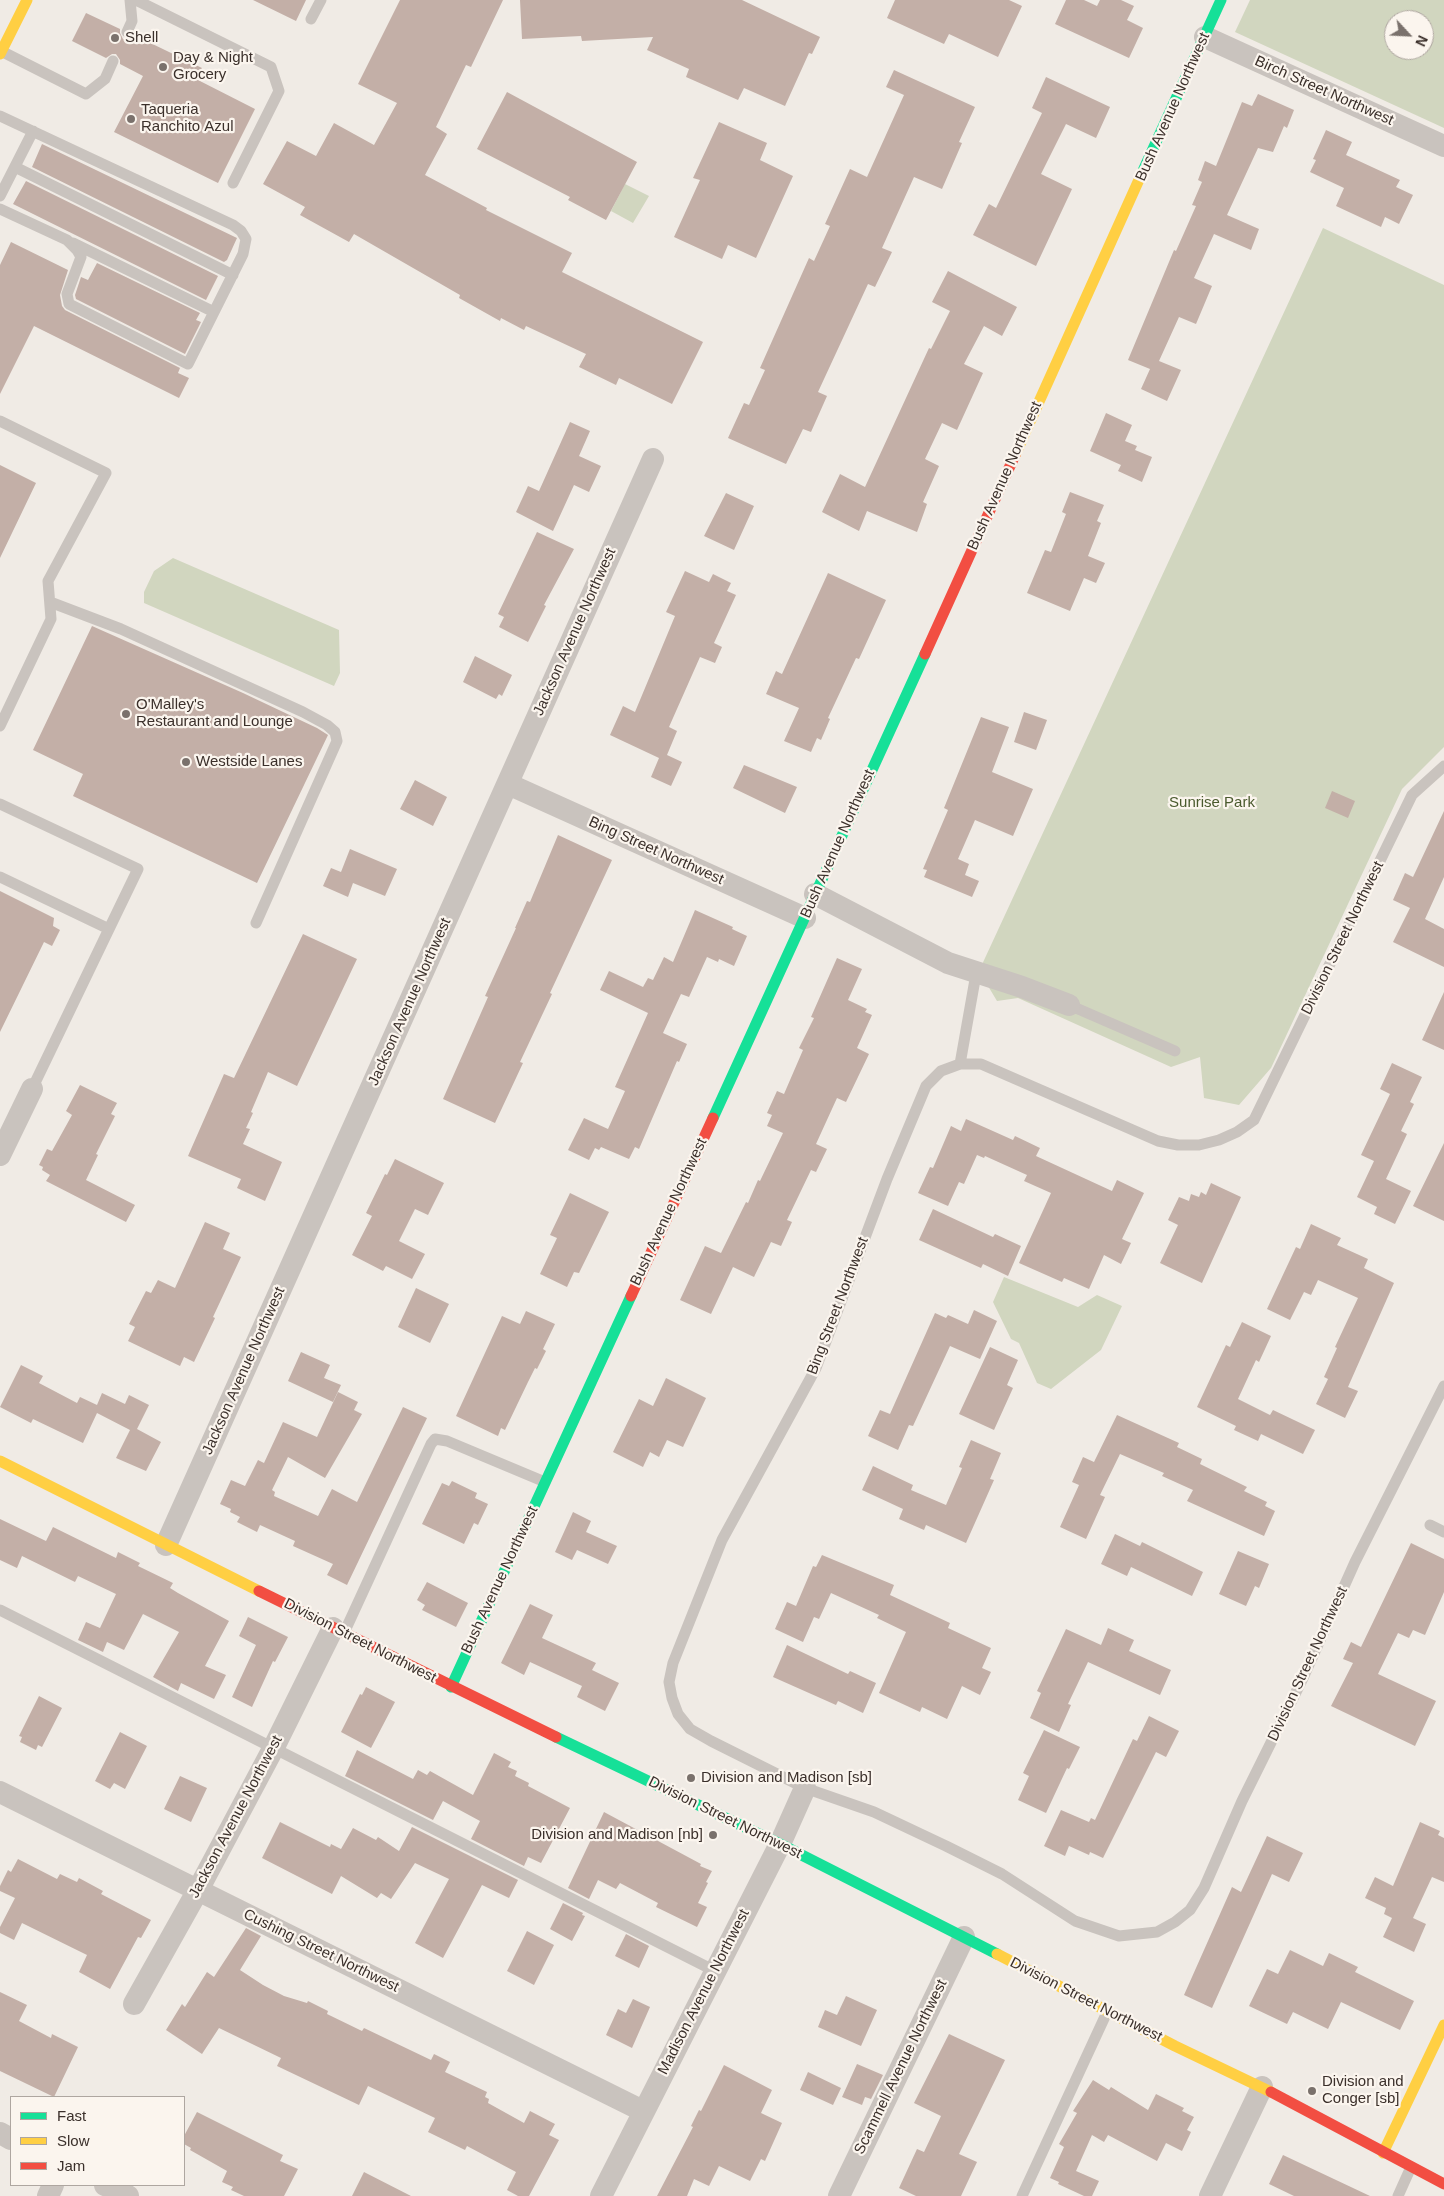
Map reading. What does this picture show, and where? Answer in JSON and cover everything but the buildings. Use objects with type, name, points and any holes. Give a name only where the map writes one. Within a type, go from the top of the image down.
[{"type":"street","points":[[1,52],[27,0]]},
{"type":"street","name":"Bush Avenue Northwest","points":[[451,1687],[805,918],[1222,0]]},
{"type":"street","name":"Birch Street Northwest","points":[[1205,37],[1444,146]]},
{"type":"street","name":"Jackson Avenue Northwest","points":[[166,1545],[653,459]]},
{"type":"street","name":"Bing Street Northwest","points":[[508,784],[805,918]]},
{"type":"street","points":[[815,894],[948,963],[976,974],[1022,987],[1069,1005]]},
{"type":"street","points":[[0,1155],[32,1090]]},
{"type":"street","name":"Division Street Northwest","points":[[0,1461],[451,1687],[780,1844],[1108,2010],[1175,2046],[1262,2087],[1444,2184]]},
{"type":"street","name":"Jackson Avenue Northwest","points":[[134,2004],[198,1890],[338,1630]]},
{"type":"street","name":"Madison Avenue Northwest","points":[[601,2196],[780,1844],[805,1788]]},
{"type":"street","name":"Cushing Street Northwest","points":[[0,1792],[643,2111]]},
{"type":"street","name":"Scammell Avenue Northwest","points":[[839,2196],[964,1937]]},
{"type":"street","points":[[1383,2153],[1444,2025]]},
{"type":"street","points":[[1210,2196],[1262,2087]]},
{"type":"street","points":[[107,2186],[128,2196]]},
{"type":"lane","points":[[127,32],[132,21],[130,0]]},
{"type":"lane","points":[[136,0],[271,67],[279,91],[233,183]]},
{"type":"lane","points":[[312,19],[321,0]]},
{"type":"lane","points":[[1,52],[86,94],[105,79],[113,61]]},
{"type":"lane","points":[[0,116],[233,225],[241,231],[246,239],[243,254],[188,364],[68,304],[67,294],[81,257],[67,240]]},
{"type":"lane","points":[[0,196],[33,131]]},
{"type":"lane","points":[[15,167],[233,275]]},
{"type":"lane","points":[[0,209],[214,312]]},
{"type":"lane","points":[[0,422],[106,473],[48,581],[51,619],[0,726]]},
{"type":"lane","points":[[50,602],[130,633],[303,712],[328,725],[335,732],[337,741],[256,923]]},
{"type":"lane","name":"Division Street Northwest","points":[[1254,1120],[1412,794],[1444,766]]},
{"type":"lane","points":[[0,804],[138,869],[32,1090]]},
{"type":"lane","points":[[0,877],[109,929]]},
{"type":"lane","points":[[960,1064],[976,974]]},
{"type":"lane","points":[[1069,1005],[1175,1051]]},
{"type":"lane","name":"Bing Street Northwest","points":[[805,1788],[690,1729],[678,1714],[669,1682],[673,1663],[722,1540],[816,1368],[887,1179],[926,1086],[941,1071],[960,1064],[981,1064],[1158,1141],[1178,1145],[1199,1145],[1219,1140],[1237,1132],[1254,1120]]},
{"type":"lane","name":"Division Street Northwest","points":[[805,1788],[874,1812],[946,1846],[1002,1874],[1075,1921],[1103,1932],[1119,1936],[1139,1935],[1157,1932],[1175,1922],[1190,1910],[1204,1888],[1242,1801],[1303,1678],[1355,1562],[1444,1386]]},
{"type":"lane","points":[[338,1630],[435,1439],[448,1441],[545,1482]]},
{"type":"lane","points":[[1430,1525],[1444,1532]]},
{"type":"lane","points":[[0,1610],[715,1971]]},
{"type":"lane","points":[[1022,2196],[1108,2010]]},
{"type":"lane","points":[[1398,2196],[1411,2167]]},
{"type":"green space","points":[[1250,0],[1444,0],[1444,128],[1235,32]]},
{"type":"green space","points":[[625,184],[649,196],[633,223],[611,211]]},
{"type":"green space","name":"Sunrise Park","points":[[1323,228],[1444,285],[1444,747],[1402,789],[1271,1068],[1239,1105],[1204,1098],[1200,1057],[1171,1067],[1018,998],[997,1001],[979,971]]},
{"type":"green space","points":[[173,558],[339,630],[340,673],[334,686],[144,603],[144,592],[154,571]]},
{"type":"green space","points":[[1004,1277],[1078,1307],[1097,1295],[1122,1306],[1101,1350],[1051,1389],[1037,1383],[1019,1343],[1011,1339],[993,1302]]},
{"type":"traffic: fast","points":[[1142,173],[1221,0]]},
{"type":"traffic: fast","points":[[713,1118],[925,654]]},
{"type":"traffic: fast","points":[[451,1687],[631,1296]]},
{"type":"traffic: fast","points":[[556,1737],[780,1844],[997,1954]]},
{"type":"traffic: slow","points":[[0,54],[27,0]]},
{"type":"traffic: slow","points":[[1015,455],[1142,173]]},
{"type":"traffic: slow","points":[[0,1461],[259,1591]]},
{"type":"traffic: slow","points":[[997,1954],[1175,2046],[1271,2092]]},
{"type":"traffic: slow","points":[[1383,2153],[1444,2025]]},
{"type":"traffic: jam","points":[[925,654],[1015,455]]},
{"type":"traffic: jam","points":[[631,1296],[713,1118]]},
{"type":"traffic: jam","points":[[259,1591],[556,1737]]},
{"type":"traffic: jam","points":[[1271,2092],[1444,2184]]},
{"type":"place","name":"Shell","points":[[115,38]]},
{"type":"place","name":"Day & Night Grocery","points":[[163,67]]},
{"type":"place","name":"Taqueria Ranchito Azul","points":[[131,119]]},
{"type":"place","name":"O'Malley's Restaurant and Lounge","points":[[126,714]]},
{"type":"place","name":"Westside Lanes","points":[[186,762]]},
{"type":"place","name":"Division and Madison [sb]","points":[[691,1778]]},
{"type":"place","name":"Division and Madison [nb]","points":[[713,1835]]},
{"type":"place","name":"Division and Conger [sb]","points":[[1312,2091]]}]
